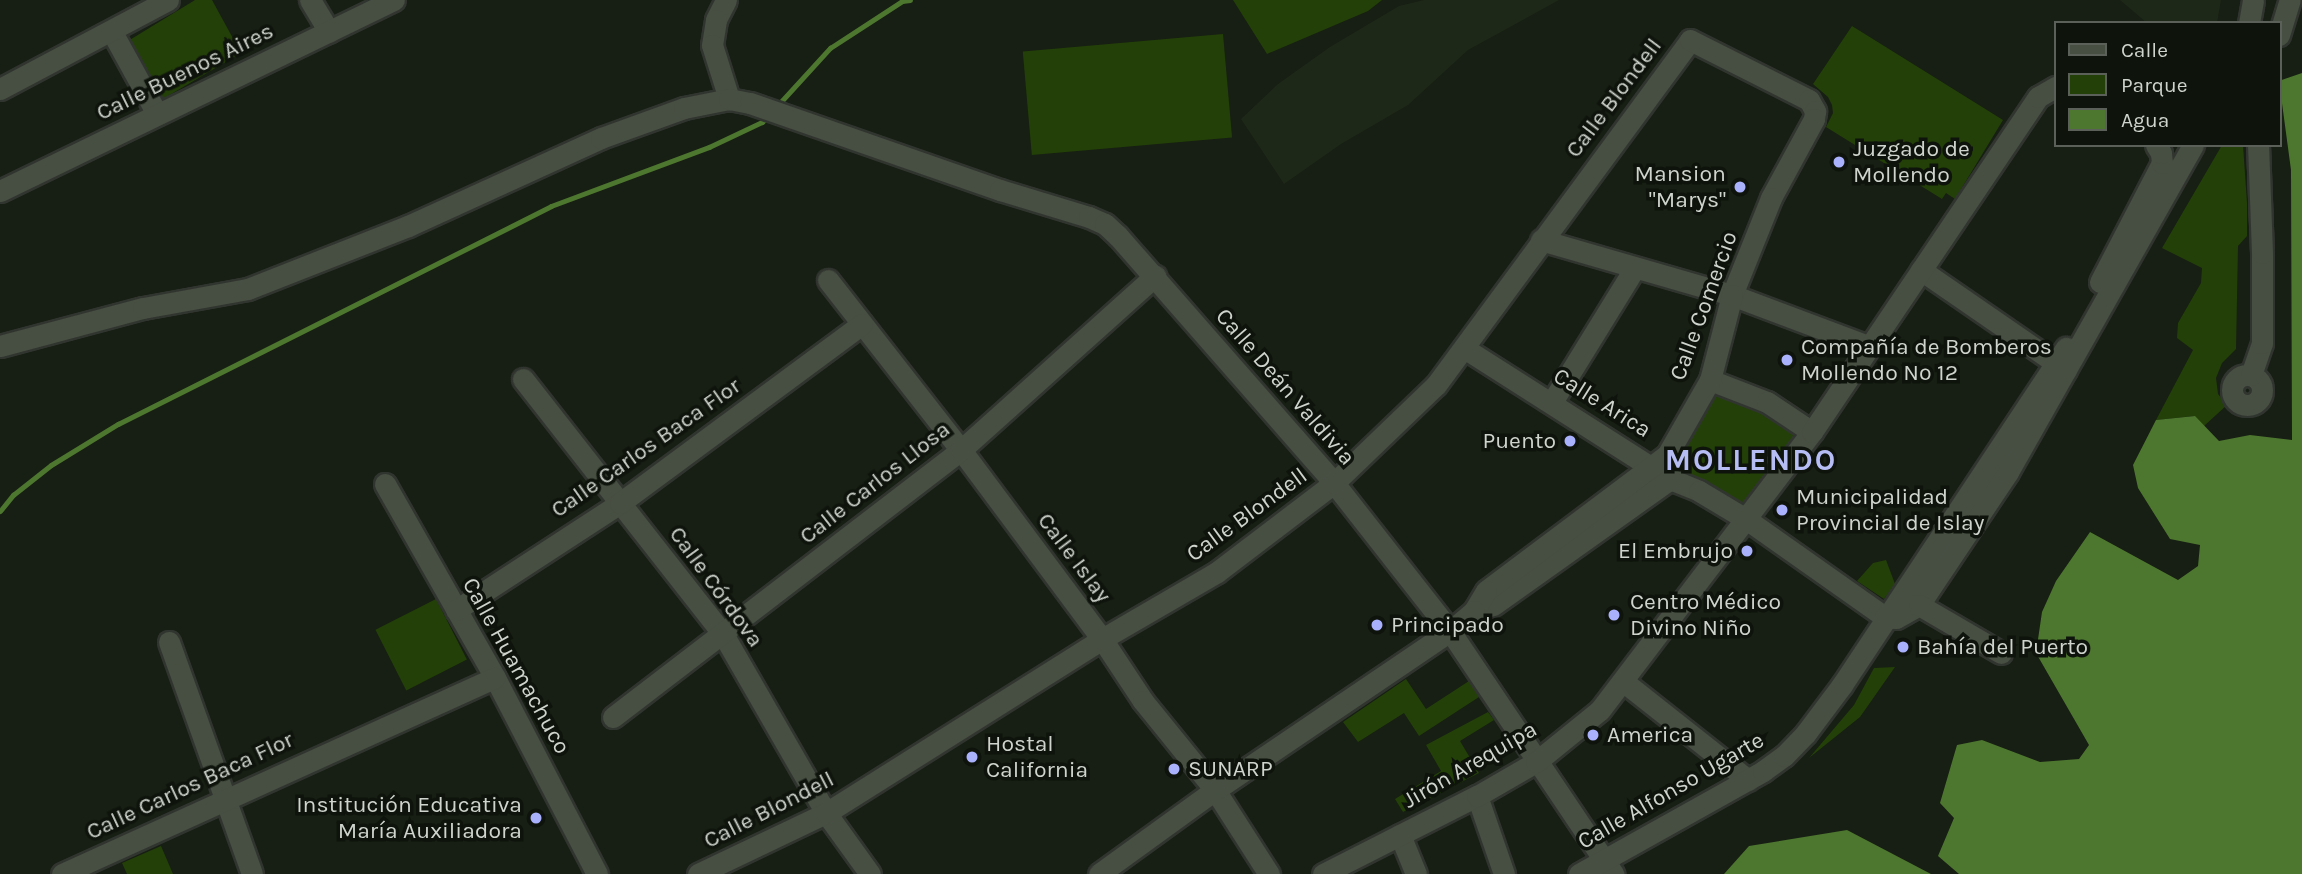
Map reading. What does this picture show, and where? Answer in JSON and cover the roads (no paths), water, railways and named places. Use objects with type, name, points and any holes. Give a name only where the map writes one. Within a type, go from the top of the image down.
[{"type":"street","points":[[0,89],[168,0]]},
{"type":"street","points":[[310,0],[329,32]]},
{"type":"street","name":"Calle Buenos Aires","points":[[0,191],[394,0]]},
{"type":"street","points":[[0,346],[142,308],[248,289],[408,226],[601,138],[684,108],[739,101],[712,45],[716,20],[726,0]]},
{"type":"street","points":[[2249,21],[2253,0]]},
{"type":"street","points":[[2281,29],[2290,0]]},
{"type":"street","points":[[112,32],[157,114]]},
{"type":"street","name":"Calle Comercio","points":[[1099,874],[1215,790],[1450,631],[1474,611],[1486,591],[1627,482],[1667,455],[1710,380],[1732,295],[1772,198],[1814,119],[1815,111],[1809,100],[1690,40]]},
{"type":"street","name":"Calle Blondell","points":[[698,874],[826,813],[1102,639],[1217,572],[1334,483],[1436,385],[1690,40]]},
{"type":"street","name":"Jirón Arequipa","points":[[1323,874],[1477,796],[1536,762],[1600,710],[1624,682],[1812,432],[2046,92]]},
{"type":"street","name":"Calle Deán Valdivia","points":[[739,101],[1105,224],[1155,276],[1334,483],[1450,631],[1609,867]]},
{"type":"street","points":[[2090,328],[2192,147]]},
{"type":"street","points":[[2251,375],[2262,343],[2258,147]]},
{"type":"street","name":"Calle Alfonso Ugarte","points":[[1919,605],[2008,472],[2061,366],[2069,343],[2162,163],[2159,151]]},
{"type":"street","points":[[1541,240],[1633,269],[1732,295],[1870,347]]},
{"type":"street","points":[[1552,402],[1633,269]]},
{"type":"street","points":[[1921,270],[2061,366]]},
{"type":"street","name":"Calle Carlos Llosa","points":[[613,717],[961,450],[1155,276]]},
{"type":"street","name":"Calle Islay","points":[[828,280],[961,450],[1102,639],[1143,701],[1215,790],[1269,874]]},
{"type":"street","name":"Calle Carlos Baca Flor","points":[[456,610],[620,502],[862,324]]},
{"type":"street","name":"Calle Alfonso Ugarte","points":[[2069,343],[2090,328]]},
{"type":"street","name":"Calle Alfonso Ugarte","points":[[1579,874],[1609,867],[1784,757],[1807,733],[1842,685],[1885,617],[2090,328]]},
{"type":"street","name":"Calle Arica","points":[[1464,348],[1653,466],[1670,480],[1699,491],[1746,519],[1885,617]]},
{"type":"street","name":"Calle Córdova","points":[[523,379],[723,634],[826,813],[870,874]]},
{"type":"street","points":[[1710,380],[1767,402],[1812,432]]},
{"type":"street","name":"Calle Comercio","points":[[1474,611],[1493,605],[1670,480]]},
{"type":"street","name":"Calle Huamachuco","points":[[385,484],[495,678],[597,874]]},
{"type":"street","points":[[1885,617],[1906,615],[1919,605],[2001,653]]},
{"type":"street","points":[[169,642],[252,874]]},
{"type":"street","name":"Calle Carlos Baca Flor","points":[[62,874],[495,678]]},
{"type":"street","points":[[1624,682],[1748,780]]},
{"type":"street","points":[[1477,796],[1504,874]]},
{"type":"street","points":[[1400,835],[1416,874]]},
{"type":"water","points":[[2302,73],[2302,874],[1959,874],[1938,856],[1954,818],[1940,803],[1957,745],[1982,740],[2040,762],[2079,759],[2089,745],[2036,653],[2042,612],[2056,581],[2090,532],[2178,580],[2198,566],[2200,545],[2170,539],[2138,488],[2133,465],[2156,420],[2195,416],[2219,441],[2250,435],[2292,440],[2291,170],[2281,80]]},
{"type":"water","points":[[1847,830],[1931,874],[1724,874],[1749,846]]},
{"type":"waterway","points":[[777,106],[830,48],[902,1],[910,0]]},
{"type":"waterway","points":[[0,511],[13,495],[51,465],[118,424],[551,206],[709,147],[762,122],[768,116]]},
{"type":"place","name":"Juzgado de Mollendo","points":[[1839,162]]},
{"type":"place","name":"Mansion \"Marys\"","points":[[1740,187]]},
{"type":"place","name":"Compañía de Bomberos Mollendo Nº 12","points":[[1787,360]]},
{"type":"place","name":"Puento","points":[[1570,441]]},
{"type":"place","name":"Municipalidad Provincial de Islay","points":[[1782,510]]},
{"type":"place","name":"El Embrujo","points":[[1747,551]]},
{"type":"place","name":"Centro Médico Divino Niño","points":[[1614,615]]},
{"type":"place","name":"Principado","points":[[1377,625]]},
{"type":"place","name":"Bahía del Puerto","points":[[1903,647]]},
{"type":"place","name":"America","points":[[1593,735]]},
{"type":"place","name":"Hostal California","points":[[972,757]]},
{"type":"place","name":"SUNARP","points":[[1174,769]]},
{"type":"place","name":"Institución Educativa María Auxiliadora","points":[[536,818]]},
{"type":"district","name":"MOLLENDO","points":[[1751,460]]}]
